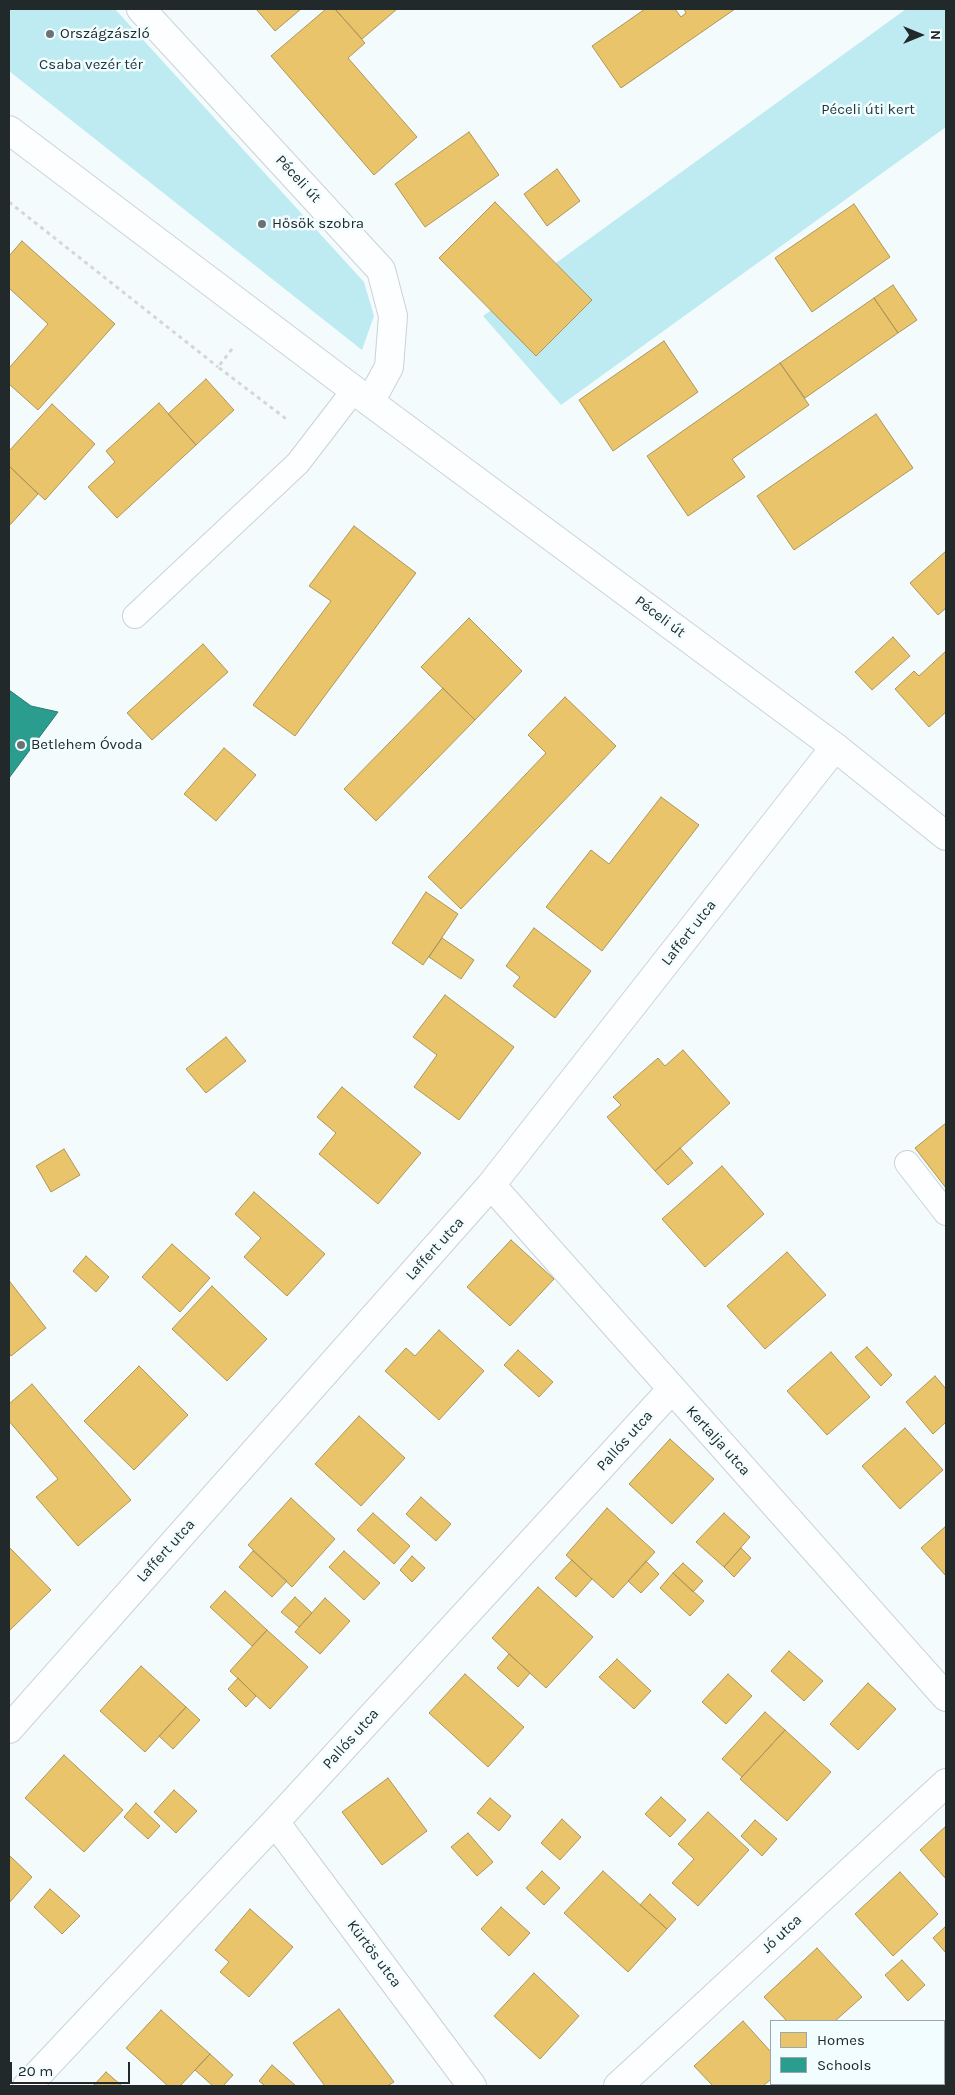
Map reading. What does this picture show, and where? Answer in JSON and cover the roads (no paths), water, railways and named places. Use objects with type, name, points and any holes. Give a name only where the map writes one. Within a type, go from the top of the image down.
[{"type":"street","name":"Péceli út","points":[[141,9],[381,270],[393,316],[389,367],[362,396]]},
{"type":"street","name":"Péceli út","points":[[9,130],[362,396],[835,747],[946,836]]},
{"type":"street","name":"Laffert utca","points":[[9,1729],[491,1185],[835,747]]},
{"type":"street","name":"Kertalja utca","points":[[491,1185],[946,1697]]},
{"type":"street","name":"Pallós utca","points":[[26,2086],[275,1822],[672,1389]]},
{"type":"street","name":"Jó utca","points":[[618,2086],[946,1782]]},
{"type":"street","name":"Kürtös utca","points":[[275,1822],[472,2086]]},
{"type":"lane","points":[[135,616],[298,463],[362,396]]},
{"type":"lane","points":[[908,1164],[946,1213]]},
{"type":"place","name":"Országzászló","points":[[50,34]]},
{"type":"place","name":"Hősök szobra","points":[[262,224]]},
{"type":"place","name":"Betlehem Óvoda","points":[[21,745]]},
{"type":"park label","name":"Csaba vezér tér","points":[[91,65]]},
{"type":"park label","name":"Péceli úti kert","points":[[868,110]]}]
